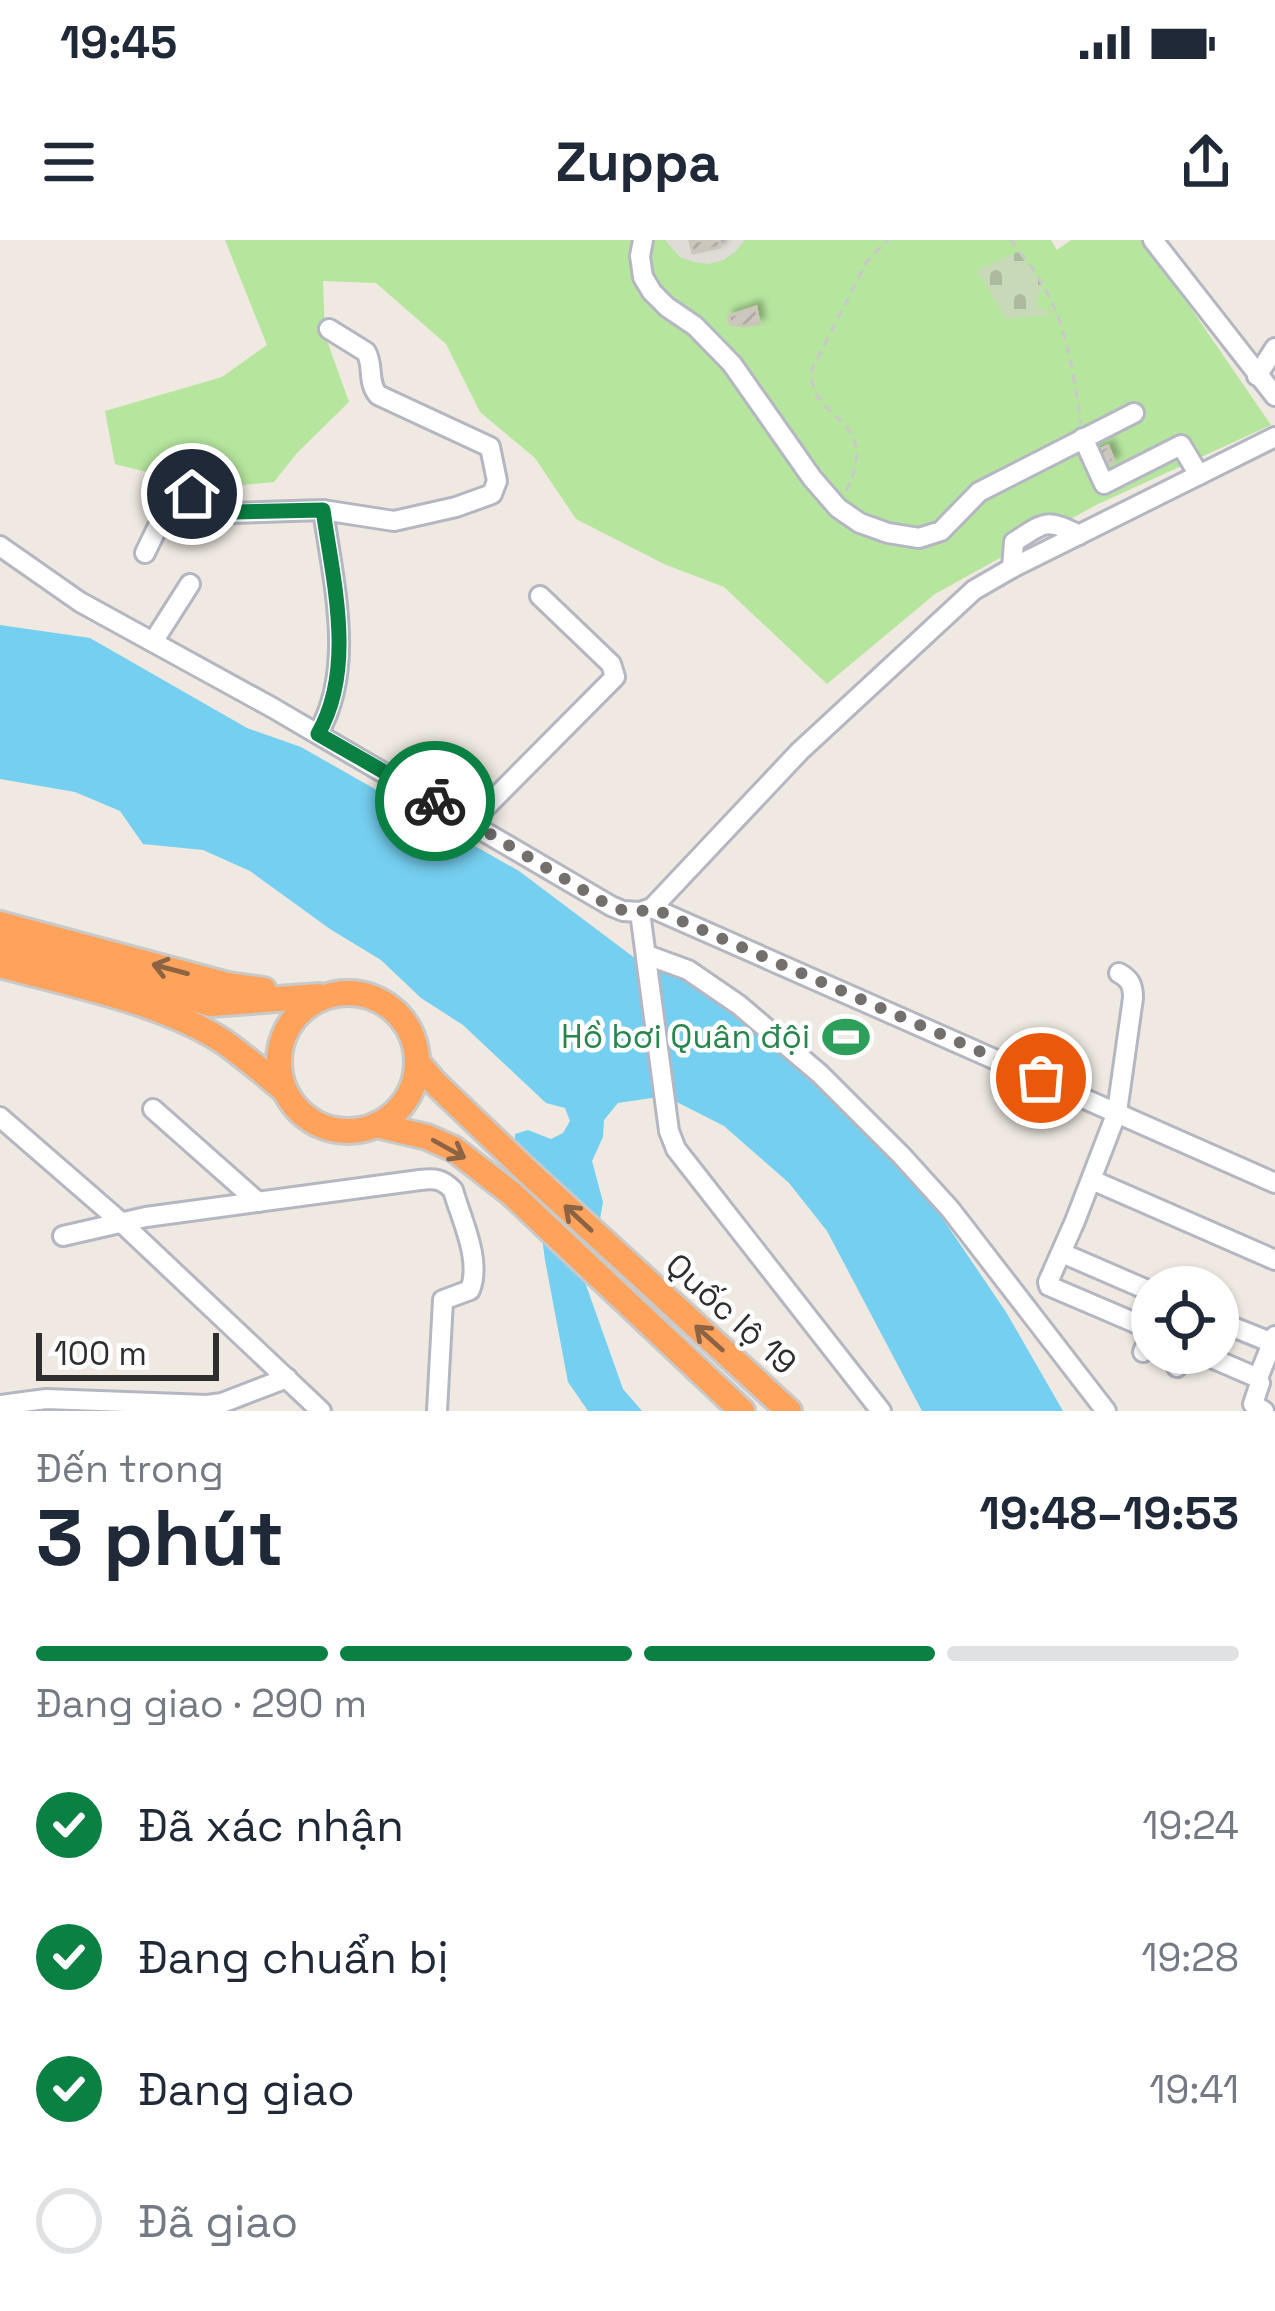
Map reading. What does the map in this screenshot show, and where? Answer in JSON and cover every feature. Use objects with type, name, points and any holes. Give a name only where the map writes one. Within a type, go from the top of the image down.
[{"type":"highway","points":[[0,924],[228,985],[326,995]]},
{"type":"highway","points":[[0,943],[210,1004],[348,992],[370,995],[405,1021],[415,1041],[415,1082],[393,1115],[376,1126],[333,1130],[295,1108],[210,1004]]},
{"type":"highway","points":[[0,965],[176,1018],[222,1041],[284,1089]]},
{"type":"highway","points":[[284,1089],[278,1051],[284,1033],[294,1017],[326,995]]},
{"type":"highway","name":"Quốc lộ 19","points":[[418,1063],[527,1171],[789,1411]]},
{"type":"highway","name":"Quốc lộ 19","points":[[376,1126],[414,1133],[454,1149],[512,1194],[742,1411]]},
{"type":"street","points":[[643,240],[640,256],[652,292],[732,364],[835,504],[860,523],[888,533],[919,538],[941,531],[979,491],[1134,413]]},
{"type":"street","points":[[1153,240],[1275,396]]},
{"type":"street","points":[[145,553],[161,520],[178,514],[323,510],[394,521],[492,494],[497,482],[490,447],[378,395],[365,352],[329,329]]},
{"type":"street","points":[[1257,376],[1275,348]]},
{"type":"street","points":[[881,1411],[676,1149],[669,1131],[646,910],[800,752],[974,590],[1275,437]]},
{"type":"street","points":[[1083,438],[1104,484],[1181,445],[1199,475]]},
{"type":"street","points":[[175,484],[178,514]]},
{"type":"street","points":[[178,514],[190,495],[197,496]]},
{"type":"street","points":[[318,734],[334,701],[337,663],[335,591],[323,510]]},
{"type":"street","points":[[0,546],[80,602],[318,734],[610,906],[646,910],[1275,1183]]},
{"type":"street","points":[[153,642],[190,584]]},
{"type":"street","points":[[471,822],[615,677],[611,664],[540,596]]},
{"type":"street","points":[[648,962],[688,970],[740,1005],[820,1075],[950,1209],[1106,1411]]},
{"type":"street","points":[[1119,973],[1128,978],[1133,998],[1117,1112],[1049,1286],[1131,1321]]},
{"type":"street","points":[[153,1108],[258,1202]]},
{"type":"street","points":[[2,1123],[122,1223],[321,1411]]},
{"type":"street","points":[[63,1236],[258,1202],[429,1179],[445,1181],[453,1190],[475,1278],[470,1290],[442,1300],[436,1411]]},
{"type":"street","points":[[1092,1180],[1275,1260]]},
{"type":"street","points":[[1062,1253],[1131,1283]]},
{"type":"street","points":[[1109,1336],[1118,1315]]},
{"type":"street","points":[[1239,1328],[1274,1341],[1252,1404],[1264,1411]]},
{"type":"street","points":[[1239,1370],[1258,1378]]},
{"type":"street","points":[[0,1405],[46,1399],[76,1405],[192,1406],[222,1403],[287,1378]]},
{"type":"path","points":[[835,504],[856,469],[857,450],[850,428],[817,398],[812,369],[868,261],[888,240]]},
{"type":"path","points":[[1011,240],[1044,286],[1057,315],[1072,368],[1083,438]]},
{"type":"green space","points":[[225,240],[1051,240],[1057,250],[1071,240],[1144,240],[1271,425],[1096,505],[935,594],[827,684],[724,587],[664,564],[576,519],[535,458],[480,412],[446,344],[376,283],[323,281],[325,335],[349,402],[274,482],[210,488],[115,464],[105,411],[222,377],[267,345]]},
{"type":"green space","points":[[1018,252],[1043,287],[1035,305],[1054,314],[1006,319],[977,270]]},
{"type":"shaded area","points":[[665,240],[745,240],[724,260],[709,264],[680,257]]},
{"type":"water","points":[[0,625],[90,638],[247,728],[301,747],[519,871],[648,968],[685,979],[763,1037],[926,1194],[1006,1312],[1063,1411],[922,1411],[827,1231],[789,1183],[724,1126],[665,1096],[618,1103],[604,1120],[603,1137],[592,1161],[603,1202],[600,1219],[615,1238],[603,1248],[578,1243],[576,1257],[623,1389],[642,1411],[588,1411],[568,1382],[538,1207],[542,1172],[515,1144],[515,1134],[528,1130],[551,1139],[563,1133],[570,1121],[565,1108],[546,1103],[463,1025],[421,998],[381,960],[250,871],[203,850],[143,844],[120,811],[75,792],[0,779]]},
{"type":"building","points":[[719,240],[720,247],[693,253],[690,241]]},
{"type":"building","points":[[756,307],[759,323],[730,324],[729,316]]},
{"type":"building","points":[[1108,446],[1114,461],[1091,471],[1085,456]]},
{"type":"way so far","points":[[435,801],[610,906],[640,912],[652,908],[1041,1078]]},
{"type":"place","name":"Hồ bơi Quân đội","points":[[846,1037]]},
{"type":"route","points":[[192,494],[185,513],[323,510],[338,632],[334,701],[318,734],[435,801]]}]
